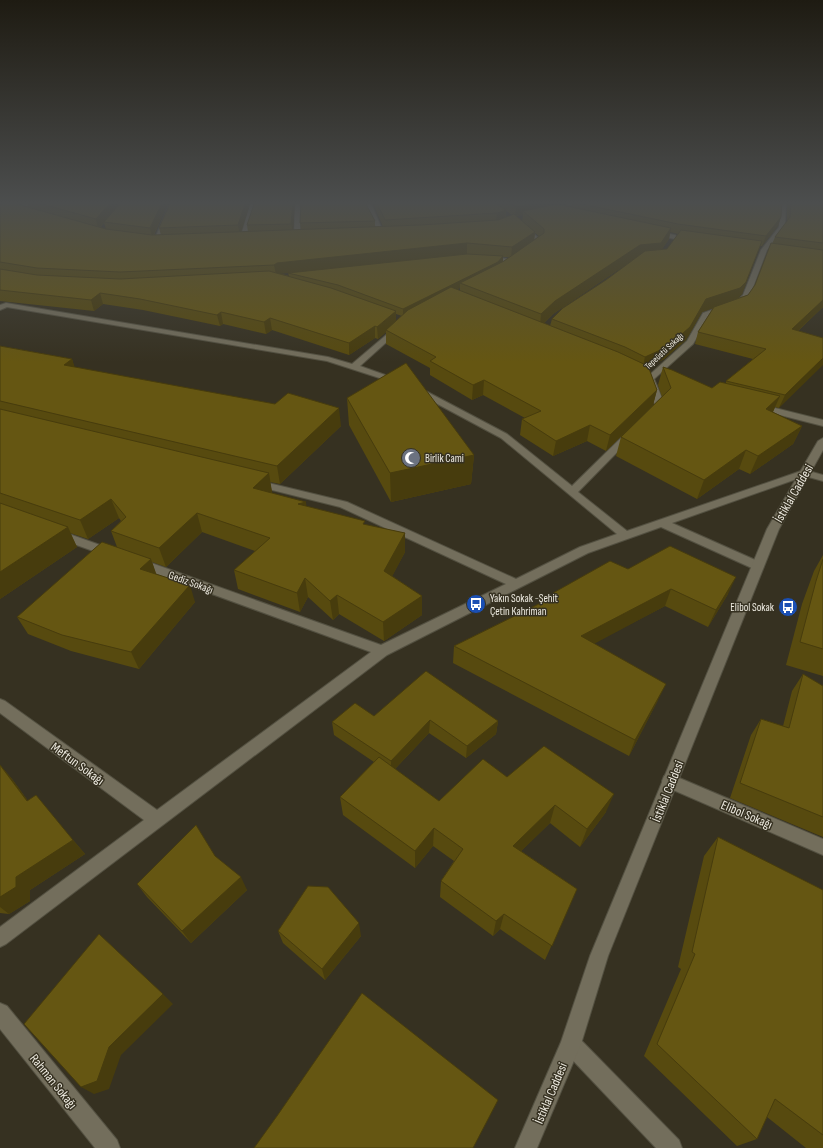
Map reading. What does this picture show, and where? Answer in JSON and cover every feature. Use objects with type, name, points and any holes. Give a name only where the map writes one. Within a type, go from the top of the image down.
[{"type":"street","points":[[505,267],[521,255]]},
{"type":"street","name":"Tepeüstü Sokağı","points":[[572,492],[660,405],[649,379],[690,342],[706,315],[740,303],[746,296],[762,255]]},
{"type":"street","points":[[482,258],[512,261]]},
{"type":"street","points":[[2,306],[328,359],[407,385],[504,436],[626,536]]},
{"type":"street","points":[[353,368],[401,320]]},
{"type":"street","points":[[747,404],[823,423]]},
{"type":"street","name":"İstiklal Caddesi","points":[[526,1148],[571,1044],[599,956],[773,529],[823,441]]},
{"type":"street","points":[[0,938],[382,651],[584,550],[805,473],[823,478]]},
{"type":"street","points":[[244,481],[343,504],[517,584]]},
{"type":"street","points":[[661,523],[758,566]]},
{"type":"street","name":"Gediz Sokağı","points":[[45,529],[382,651]]},
{"type":"street","name":"Meftun Sokağı","points":[[0,705],[157,820]]},
{"type":"street","name":"Elibol Sokağı","points":[[670,782],[823,847]]},
{"type":"street","name":"Rahman Sokağı","points":[[0,1013],[109,1148]]},
{"type":"street","points":[[571,1044],[671,1148]]},
{"type":"building","points":[[0,255],[357,255],[277,263],[274,265],[120,272],[37,268],[0,262]]},
{"type":"building","points":[[462,255],[503,256],[498,262],[403,309],[338,285],[288,273]]},
{"type":"building","points":[[513,255],[625,255],[555,301],[541,314],[460,283],[504,261]]},
{"type":"building","points":[[640,255],[757,255],[746,282],[740,288],[706,299],[690,327],[667,347],[645,357],[625,347],[552,319],[563,308],[606,280]]},
{"type":"building","points":[[767,255],[823,255],[823,300],[792,329],[823,338],[823,358],[785,395],[726,381],[766,349],[698,332],[714,307],[748,295],[755,285]]},
{"type":"building","points":[[0,269],[37,275],[120,279],[269,271],[331,288],[396,311],[377,327],[375,326],[349,343],[270,318],[264,322],[221,312],[217,315],[140,299],[100,293],[91,300],[0,290]]},
{"type":"building","points":[[451,287],[618,352],[648,366],[657,390],[610,435],[590,425],[556,441],[522,419],[541,411],[484,380],[473,385],[430,361],[436,357],[386,330],[408,310]]},
{"type":"building","points":[[0,346],[72,359],[64,365],[275,404],[288,393],[339,408],[277,466],[0,401]]},
{"type":"building","points":[[406,363],[474,455],[390,473],[347,398]]},
{"type":"building","points":[[663,367],[712,388],[720,382],[780,396],[766,409],[802,426],[758,456],[746,450],[704,480],[621,437],[671,388]]},
{"type":"building","points":[[0,409],[269,473],[253,488],[306,502],[298,504],[365,521],[363,524],[405,533],[384,571],[422,596],[383,622],[337,595],[330,601],[305,578],[297,593],[234,570],[270,538],[197,513],[159,548],[111,531],[126,517],[111,499],[80,520],[0,493]]},
{"type":"building","points":[[0,503],[68,527],[0,572]]},
{"type":"building","points":[[102,542],[151,559],[140,569],[190,585],[131,652],[62,635],[17,617]]},
{"type":"building","points":[[670,546],[736,577],[716,610],[671,589],[581,636],[666,684],[635,740],[454,646],[557,595],[553,593],[610,561],[628,569]]},
{"type":"building","points":[[823,559],[823,649],[800,642]]},
{"type":"building","points":[[426,671],[498,721],[467,746],[430,720],[391,761],[332,722],[355,703],[374,716]]},
{"type":"building","points":[[803,674],[823,686],[823,817],[740,783],[761,719],[789,728]]},
{"type":"building","points":[[544,746],[614,794],[587,829],[555,805],[513,846],[577,889],[552,946],[504,914],[496,921],[441,881],[463,849],[434,828],[415,851],[340,797],[379,757],[439,801],[483,759],[507,777]]},
{"type":"building","points":[[0,765],[27,801],[36,795],[73,840],[16,877],[16,887],[0,897]]},
{"type":"building","points":[[196,825],[215,856],[241,877],[182,931],[137,884]]},
{"type":"building","points":[[718,837],[823,890],[823,1135],[775,1099],[757,1139],[657,1044],[695,954],[692,952]]},
{"type":"building","points":[[308,886],[328,887],[359,923],[322,969],[278,931]]},
{"type":"building","points":[[99,934],[163,994],[109,1047],[97,1081],[81,1087],[24,1024]]},
{"type":"building","points":[[362,993],[498,1100],[473,1148],[254,1148]]},
{"type":"place","name":"Birlik Cami","points":[[411,458]]},
{"type":"place","name":"Yakın Sokak -Şehit Çetin Kahriman","points":[[476,604]]},
{"type":"place","name":"Elibol Sokak","points":[[788,607]]}]
